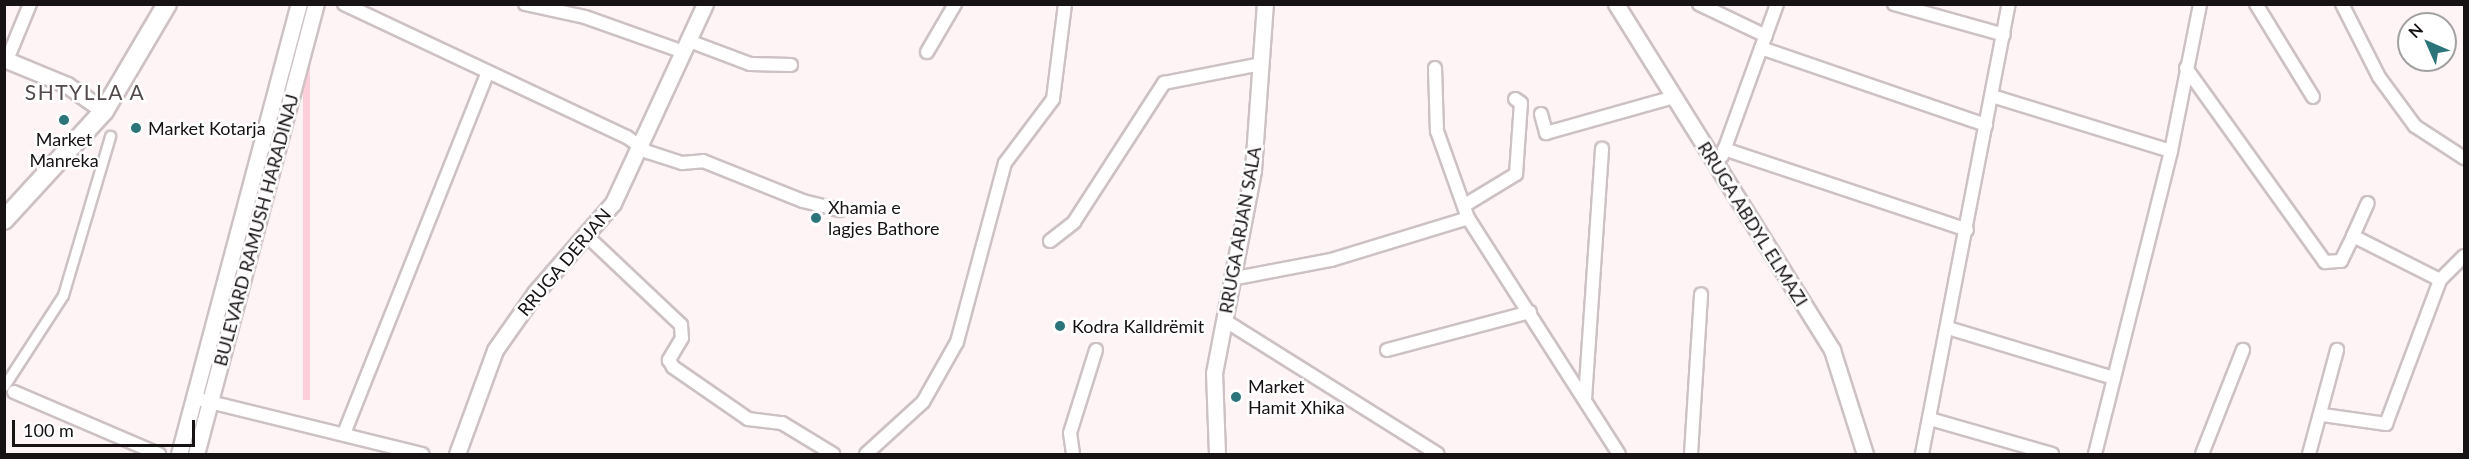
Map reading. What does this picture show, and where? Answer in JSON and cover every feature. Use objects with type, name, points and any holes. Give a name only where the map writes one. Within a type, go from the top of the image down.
[{"type":"main road","points":[[4,220],[104,111],[167,4]]},
{"type":"street","points":[[30,4],[6,59],[67,85],[104,111]]},
{"type":"street","name":"BULEVARD RAMUSH HARADINAJ","points":[[196,454],[202,400],[298,4]]},
{"type":"street","name":"BULEVARD RAMUSH HARADINAJ","points":[[179,454],[202,400],[316,4]]},
{"type":"street","points":[[344,4],[682,164],[703,161],[792,197],[840,210]]},
{"type":"street","points":[[525,4],[585,17],[750,64],[791,65]]},
{"type":"street","name":"RRUGA DERJAN","points":[[457,454],[495,350],[536,293],[588,237],[613,203],[642,147],[705,4]]},
{"type":"street","points":[[927,52],[956,4]]},
{"type":"street","points":[[866,454],[923,402],[957,342],[1005,163],[1053,99],[1065,4]]},
{"type":"street","name":"RRUGA ARJAN SALA","points":[[1217,454],[1214,373],[1253,170],[1265,4]]},
{"type":"street","name":"RRUGA ABDYL ELMAZI","points":[[1616,4],[1832,350],[1865,454]]},
{"type":"street","points":[[1698,4],[1764,42],[1986,125]]},
{"type":"street","points":[[1718,168],[1777,4]]},
{"type":"street","points":[[1894,4],[2004,34]]},
{"type":"street","points":[[1922,454],[2010,4]]},
{"type":"street","points":[[2095,454],[2171,151],[2200,4]]},
{"type":"street","points":[[2256,4],[2313,97]]},
{"type":"street","points":[[2342,4],[2379,77],[2415,126],[2464,158]]},
{"type":"street","points":[[1050,241],[1074,222],[1164,83],[1261,64]]},
{"type":"street","points":[[1435,68],[1437,131],[1468,218],[1619,454]]},
{"type":"street","points":[[2186,68],[2325,262],[2341,261],[2368,203]]},
{"type":"street","points":[[345,431],[488,72]]},
{"type":"street","points":[[1992,96],[2171,151]]},
{"type":"street","points":[[1541,114],[1546,133],[1674,97]]},
{"type":"street","points":[[1465,205],[1516,174],[1521,103],[1515,99]]},
{"type":"street","points":[[110,136],[63,295],[9,389],[159,454]]},
{"type":"street","points":[[1585,399],[1602,149]]},
{"type":"street","points":[[1724,149],[1967,230]]},
{"type":"street","points":[[1231,279],[1331,260],[1468,218]]},
{"type":"street","points":[[2353,236],[2440,279]]},
{"type":"street","points":[[588,237],[681,325],[682,338],[669,360],[673,367],[748,420],[782,423],[833,454]]},
{"type":"street","points":[[2323,415],[2386,424],[2440,279],[2464,256]]},
{"type":"street","points":[[1691,454],[1701,294]]},
{"type":"street","points":[[1387,350],[1530,312]]},
{"type":"street","points":[[1224,320],[1438,454]]},
{"type":"street","points":[[1948,328],[2114,378]]},
{"type":"street","points":[[1073,454],[1070,433],[1096,350]]},
{"type":"street","points":[[2202,454],[2243,350]]},
{"type":"street","points":[[2309,454],[2323,415],[2337,350]]},
{"type":"street","points":[[202,400],[345,431],[422,454]]},
{"type":"street","points":[[1930,419],[2052,454]]},
{"type":"shaded area","points":[[303,5],[310,5],[310,400],[303,400]]},
{"type":"place","name":"Market Manreka","points":[[64,120]]},
{"type":"place","name":"Market Kotarja","points":[[136,128]]},
{"type":"place","name":"Xhamia e lagjes Bathore","points":[[816,218]]},
{"type":"place","name":"Kodra Kalldrëmit","points":[[1060,326]]},
{"type":"place","name":"Market Hamit Xhika","points":[[1236,397]]},
{"type":"district","name":"SHTYLLA A","points":[[85,92]]}]
